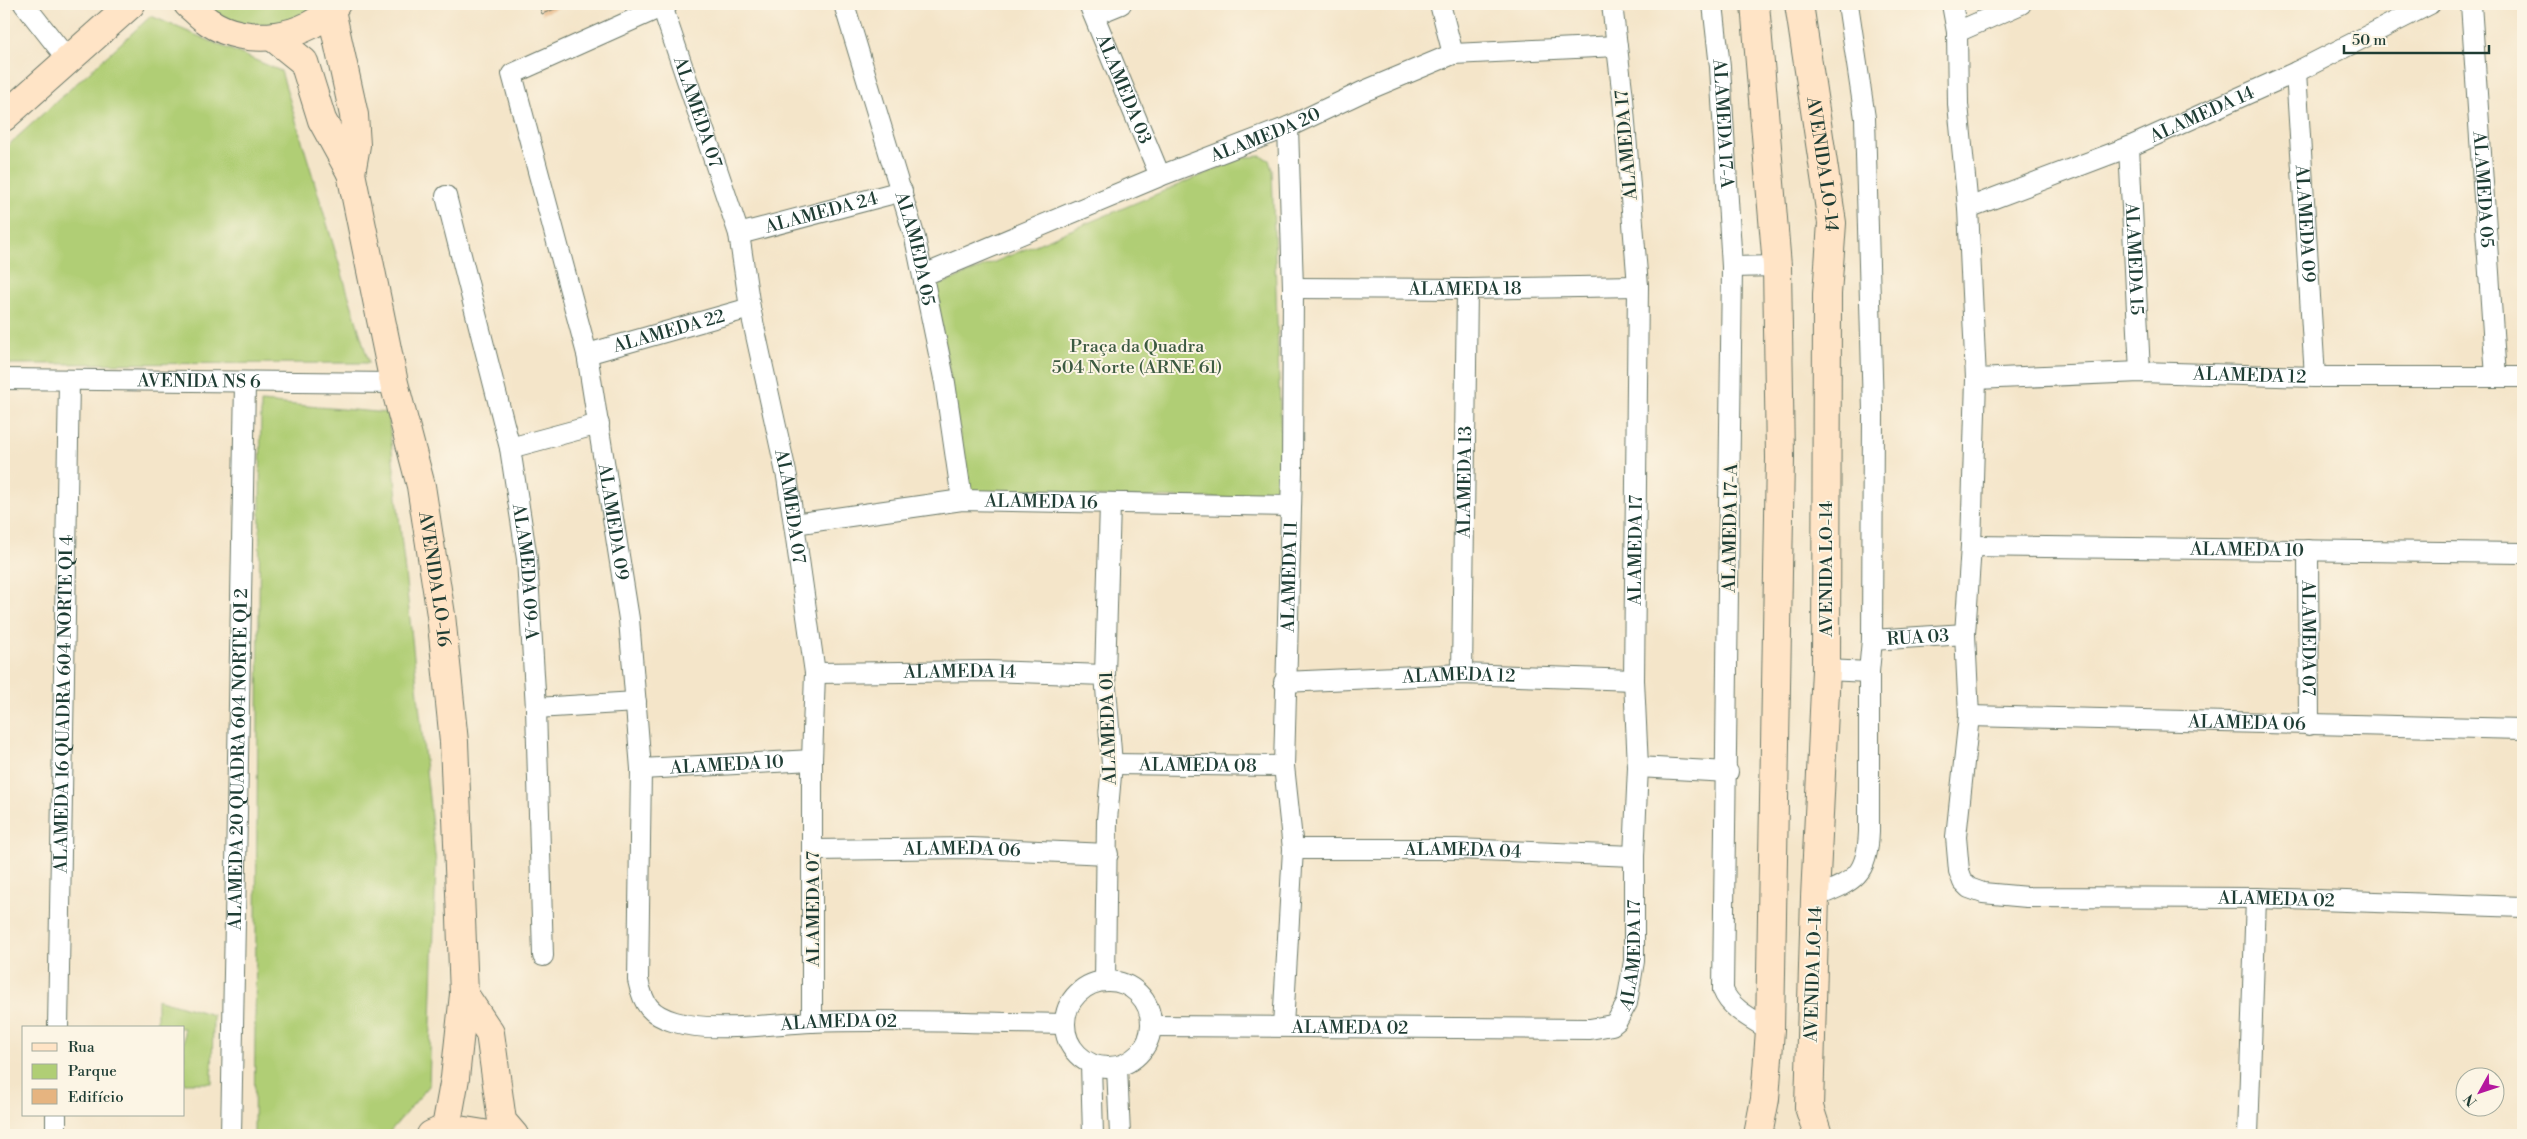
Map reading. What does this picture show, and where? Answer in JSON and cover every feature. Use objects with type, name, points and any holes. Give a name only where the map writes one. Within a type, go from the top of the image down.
[{"type":"street","points":[[24,4],[68,60]]},
{"type":"street","points":[[4,116],[131,4]]},
{"type":"street","name":"AVENIDA LO-16","points":[[188,4],[209,22],[240,36],[273,37],[304,28],[333,7],[354,115],[356,145],[351,173]]},
{"type":"street","name":"ALAMEDA 05","points":[[844,4],[902,191],[924,275],[945,383],[962,500]]},
{"type":"street","points":[[1092,9],[1121,4]]},
{"type":"street","points":[[1440,4],[1453,54]]},
{"type":"street","name":"ALAMEDA 17","points":[[1547,1030],[1590,1029],[1617,1021],[1627,1003],[1634,961],[1634,856],[1638,767],[1634,680],[1638,286],[1612,4]]},
{"type":"street","name":"ALAMEDA 17-A","points":[[1713,4],[1720,67],[1732,267],[1728,772],[1723,990],[1730,1001],[1742,1012],[1770,1030]]},
{"type":"street","points":[[1755,4],[1777,266],[1780,458],[1770,1030],[1765,1099],[1758,1135]]},
{"type":"street","name":"AVENIDA LO-14","points":[[1799,4],[1832,223],[1827,294],[1826,670],[1816,897],[1810,1107],[1818,1135]]},
{"type":"street","points":[[1816,897],[1848,882],[1862,870],[1868,854],[1869,672],[1872,640],[1873,411],[1865,118],[1848,4]]},
{"type":"street","points":[[1952,4],[1958,32],[1958,104],[1968,208],[1976,379],[1971,546],[1965,634],[1970,716]]},
{"type":"street","points":[[1958,32],[2021,4]]},
{"type":"street","name":"ALAMEDA 14","points":[[1968,208],[2129,146],[2296,72],[2430,4]]},
{"type":"street","name":"ALAMEDA 05","points":[[2471,4],[2496,377]]},
{"type":"street","name":"ALAMEDA 09","points":[[638,980],[641,769],[629,619],[587,354],[512,74],[665,5]]},
{"type":"street","name":"ALAMEDA 07","points":[[665,5],[739,234],[750,308],[787,477],[794,524],[815,673],[812,760],[814,850],[812,1022]]},
{"type":"street","name":"ALAMEDA 03","points":[[1092,9],[1160,176]]},
{"type":"street","name":"AVENIDA LO-16","points":[[273,37],[304,62],[322,120],[351,173],[394,383],[422,486],[442,616],[454,742],[464,994],[455,1078],[438,1132]]},
{"type":"street","name":"ALAMEDA 20","points":[[924,275],[1160,176],[1288,127],[1453,54],[1617,46]]},
{"type":"street","name":"ALAMEDA 09","points":[[2296,72],[2315,377]]},
{"type":"street","name":"ALAMEDA 11","points":[[1283,1026],[1293,849],[1284,766],[1284,682],[1289,506],[1292,472],[1293,288],[1288,127]]},
{"type":"street","name":"ALAMEDA 15","points":[[2129,146],[2140,372]]},
{"type":"street","name":"ALAMEDA 24","points":[[739,234],[902,191]]},
{"type":"street","name":"ALAMEDA 09-A","points":[[446,196],[510,448],[527,559],[536,708],[543,956]]},
{"type":"street","points":[[1732,267],[1777,266]]},
{"type":"street","name":"ALAMEDA 18","points":[[1293,288],[1467,289],[1638,286]]},
{"type":"street","name":"ALAMEDA 13","points":[[1462,674],[1467,289]]},
{"type":"street","name":"ALAMEDA 22","points":[[587,354],[750,308]]},
{"type":"street","name":"ALAMEDA 12","points":[[1976,379],[2140,372],[2315,377],[2523,377]]},
{"type":"street","name":"AVENIDA NS 6","points":[[4,379],[245,383],[394,383]]},
{"type":"street","name":"ALAMEDA 16 QUADRA 604 NORTE QI 4","points":[[58,1026],[69,381]]},
{"type":"street","name":"ALAMEDA 20 QUADRA 604 NORTE QI 2","points":[[231,1135],[245,383]]},
{"type":"street","points":[[510,448],[599,424]]},
{"type":"street","name":"ALAMEDA 16","points":[[794,524],[962,500],[1289,506]]},
{"type":"street","name":"ALAMEDA 01","points":[[1105,981],[1107,820],[1112,764],[1105,675],[1110,504]]},
{"type":"street","name":"ALAMEDA 10","points":[[1971,546],[2523,553]]},
{"type":"street","name":"ALAMEDA 07","points":[[2308,550],[2309,725]]},
{"type":"street","name":"RUA 03","points":[[1872,640],[1965,634]]},
{"type":"street","points":[[1826,670],[1869,672]]},
{"type":"street","name":"ALAMEDA 14","points":[[815,673],[988,671],[1105,675]]},
{"type":"street","name":"ALAMEDA 12","points":[[1284,682],[1462,674],[1634,680]]},
{"type":"street","points":[[536,708],[636,702]]},
{"type":"street","name":"ALAMEDA 06","points":[[1970,716],[2523,729]]},
{"type":"street","name":"ALAMEDA 02","points":[[1970,716],[1956,837],[1959,872],[1962,882],[1970,888],[1999,895],[2028,897],[2256,898],[2523,906]]},
{"type":"street","name":"ALAMEDA 10","points":[[641,769],[812,760]]},
{"type":"street","name":"ALAMEDA 08","points":[[1112,764],[1284,766]]},
{"type":"street","points":[[1638,767],[1728,772]]},
{"type":"street","name":"ALAMEDA 06","points":[[814,850],[971,848],[1108,854]]},
{"type":"street","name":"ALAMEDA 04","points":[[1293,849],[1456,849],[1634,856]]},
{"type":"street","points":[[2248,1135],[2256,898]]},
{"type":"street","name":"ALAMEDA 02","points":[[638,980],[642,999],[647,1005],[660,1016],[675,1022],[727,1026],[812,1022],[1064,1024]]},
{"type":"street","points":[[1105,981],[1119,982],[1132,988],[1143,998],[1150,1011],[1152,1026],[1149,1040],[1142,1052],[1131,1062],[1118,1067],[1104,1068],[1080,1058],[1066,1036],[1064,1024],[1072,999],[1081,990],[1105,981]]},
{"type":"street","points":[[464,994],[490,1033],[502,1121],[514,1135]]},
{"type":"street","name":"ALAMEDA 02","points":[[1152,1026],[1547,1030]]},
{"type":"street","points":[[1091,1064],[1093,1135]]},
{"type":"street","points":[[1118,1067],[1120,1135]]},
{"type":"street","points":[[56,1116],[56,1135]]},
{"type":"street","points":[[438,1132],[490,1135]]},
{"type":"green space","points":[[206,4],[321,4],[294,21],[271,26],[259,26],[236,22]]},
{"type":"green space","points":[[151,16],[281,71],[369,363],[4,364],[4,149]]},
{"type":"green space","name":"Praça da Quadra 504 Norte (ARNE 61)","points":[[1261,156],[1269,160],[1272,170],[1283,499],[970,495],[935,287],[1245,157]]},
{"type":"green space","points":[[261,402],[388,413],[436,864],[429,1086],[387,1135],[254,1135]]},
{"type":"green space","points":[[157,999],[213,1015],[212,1083],[185,1083],[185,1026],[157,1026]]},
{"type":"building","points":[[538,4],[558,4],[560,7],[542,14]]}]
